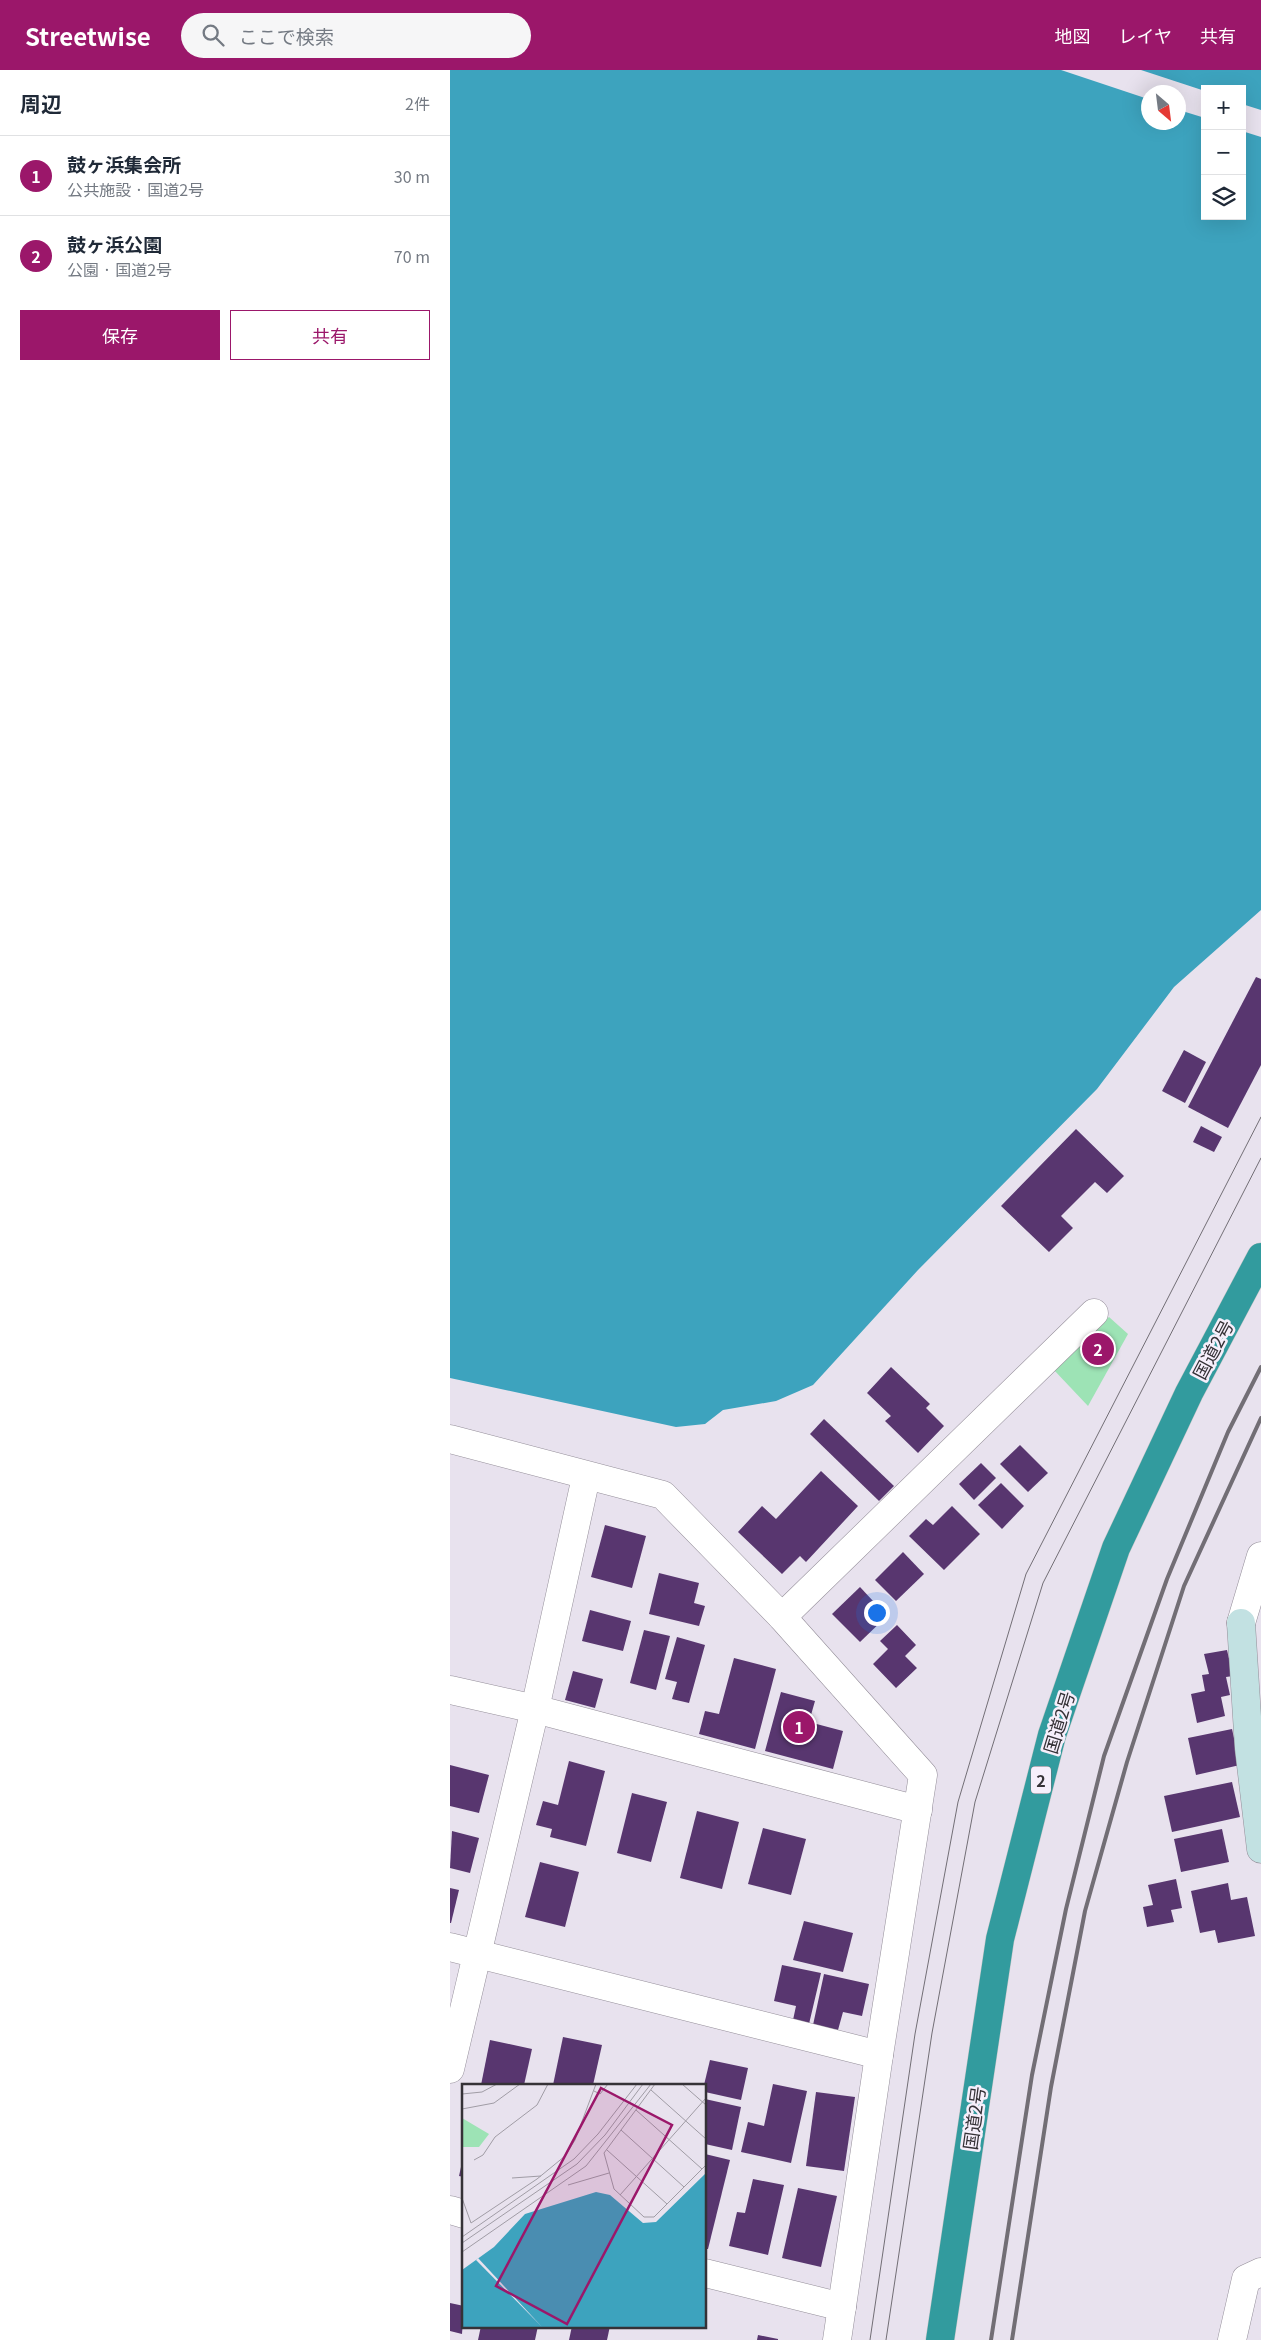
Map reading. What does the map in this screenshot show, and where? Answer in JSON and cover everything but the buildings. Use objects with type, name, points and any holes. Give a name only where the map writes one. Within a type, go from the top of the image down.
[{"type":"highway","name":"国道2号","points":[[940,2340],[1000,1939],[1052,1736],[1116,1548],[1189,1393],[1261,1256]]},
{"type":"street","points":[[782,1616],[1094,1313]]},
{"type":"street","points":[[450,1440],[663,1496],[782,1616],[923,1775],[837,2340]]},
{"type":"street","points":[[450,2069],[535,1709],[586,1477]]},
{"type":"street","points":[[1261,1556],[1241,1623],[1249,1748],[1261,1849]]},
{"type":"street","points":[[450,1690],[535,1709],[918,1810]]},
{"type":"street","points":[[450,1947],[879,2055]]},
{"type":"street","points":[[1232,2340],[1246,2279],[1261,2272]]},
{"type":"street","points":[[706,2273],[842,2307]]},
{"type":"green space","points":[[1109,1317],[1128,1334],[1088,1406],[1053,1369]]},
{"type":"water","points":[[450,70],[1261,70],[1261,910],[1174,987],[1097,1089],[918,1270],[813,1385],[776,1401],[723,1410],[705,1424],[676,1427],[450,1378]]},
{"type":"pier","points":[[1061,70],[1141,70],[1201,90],[1201,117],[1186,112],[1186,85],[1141,85],[1141,97]]},
{"type":"pier","points":[[1246,105],[1261,110],[1261,137],[1246,132]]},
{"type":"tram line","points":[[870,2340],[915,2034],[958,1802],[1026,1574],[1261,1117]]},
{"type":"tram line","points":[[886,2340],[932,2033],[975,1802],[1043,1583],[1261,1158]]},
{"type":"railway","points":[[991,2340],[1032,2075],[1066,1909],[1104,1756],[1167,1579],[1228,1432],[1261,1367]]},
{"type":"railway","points":[[1012,2340],[1051,2087],[1085,1911],[1127,1762],[1184,1586],[1261,1418]]},
{"type":"place","name":"鼓ヶ浜公園","points":[[1098,1349]]},
{"type":"place","name":"鼓ヶ浜集会所","points":[[799,1727]]}]
